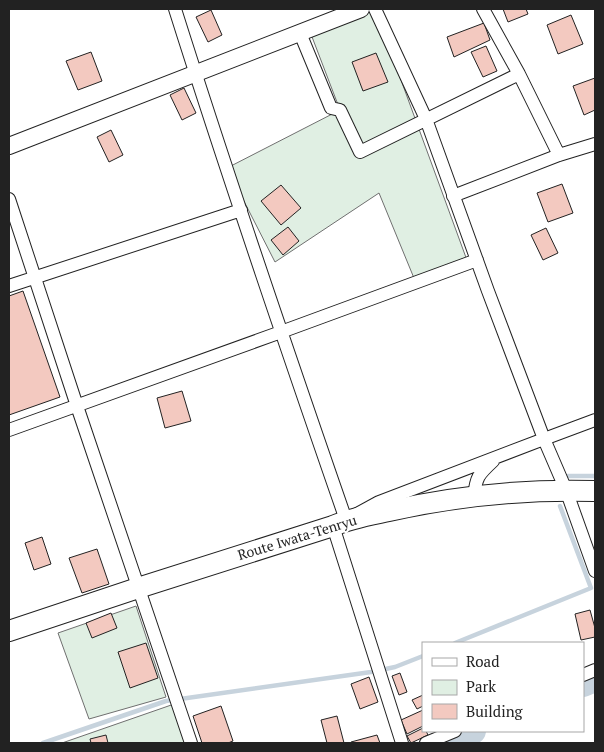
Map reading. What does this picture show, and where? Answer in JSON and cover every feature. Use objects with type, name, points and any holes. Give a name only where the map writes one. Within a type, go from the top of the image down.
[{"type":"main road","name":"Route Iwata-Tenryu","points":[[9,631],[339,523],[403,508],[474,497],[566,490],[595,491]]},
{"type":"street","points":[[175,9],[281,332],[339,523],[402,743]]},
{"type":"street","points":[[9,146],[361,9]]},
{"type":"street","points":[[375,9],[426,119],[453,196],[544,439],[566,490],[595,571]]},
{"type":"street","points":[[483,9],[519,74],[559,155]]},
{"type":"street","points":[[300,33],[331,108],[340,110],[360,152],[519,74]]},
{"type":"street","points":[[453,196],[559,155],[595,144]]},
{"type":"street","points":[[9,199],[191,743]]},
{"type":"street","points":[[9,286],[241,210]]},
{"type":"street","points":[[9,430],[477,260]]},
{"type":"street","points":[[339,523],[379,502],[595,420]]},
{"type":"street","points":[[474,497],[476,481],[482,471],[499,456]]},
{"type":"street","points":[[426,743],[453,732]]},
{"type":"green space","points":[[361,9],[375,9],[468,263],[416,283],[379,193],[275,262],[227,168],[340,110],[309,29]]},
{"type":"green space","points":[[136,606],[166,697],[89,719],[58,633]]},
{"type":"green space","points":[[177,703],[189,743],[62,743]]},
{"type":"building","points":[[503,9],[526,9],[528,14],[508,22]]},
{"type":"building","points":[[211,10],[222,35],[208,42],[196,17]]},
{"type":"building","points":[[571,15],[583,44],[558,54],[547,25]]},
{"type":"building","points":[[484,23],[490,40],[454,57],[447,37]]},
{"type":"building","points":[[486,46],[497,71],[483,77],[471,52]]},
{"type":"building","points":[[91,52],[102,81],[78,90],[66,61]]},
{"type":"building","points":[[376,53],[388,82],[363,91],[352,62]]},
{"type":"building","points":[[595,78],[595,110],[584,115],[573,86]]},
{"type":"building","points":[[184,88],[196,113],[182,120],[170,95]]},
{"type":"building","points":[[111,130],[123,155],[109,162],[97,137]]},
{"type":"building","points":[[562,184],[573,213],[548,222],[537,193]]},
{"type":"building","points":[[281,185],[301,208],[281,225],[261,201]]},
{"type":"building","points":[[288,227],[299,241],[283,255],[271,240]]},
{"type":"building","points":[[546,228],[558,253],[543,260],[531,235]]},
{"type":"building","points":[[23,291],[60,397],[9,415],[9,296]]},
{"type":"building","points":[[182,391],[191,421],[165,428],[157,398]]},
{"type":"building","points":[[42,537],[51,564],[34,570],[25,543]]},
{"type":"building","points":[[97,549],[109,584],[82,593],[69,558]]},
{"type":"building","points":[[590,610],[595,628],[595,637],[581,640],[575,614]]},
{"type":"building","points":[[111,613],[117,628],[92,638],[86,623]]},
{"type":"building","points":[[146,643],[158,678],[130,688],[118,652]]},
{"type":"building","points":[[400,673],[407,692],[399,695],[392,676]]},
{"type":"building","points":[[369,677],[378,702],[360,709],[351,684]]},
{"type":"building","points":[[422,695],[422,706],[417,709],[412,700]]},
{"type":"building","points":[[221,706],[233,741],[228,743],[202,743],[193,716]]},
{"type":"building","points":[[422,710],[422,726],[407,734],[401,720]]},
{"type":"building","points":[[337,716],[344,743],[327,743],[321,720]]},
{"type":"building","points":[[422,728],[422,732],[426,732],[428,735],[411,743],[407,736]]},
{"type":"building","points":[[106,735],[108,743],[91,743],[90,739]]},
{"type":"building","points":[[377,735],[380,743],[351,743],[351,742]]},
{"type":"waterway","points":[[568,476],[595,476]]},
{"type":"waterway","points":[[457,642],[591,588],[560,506]]},
{"type":"waterway","points":[[43,743],[166,701],[371,672],[395,667],[422,656]]},
{"type":"waterway","points":[[584,684],[595,679]]},
{"type":"waterway","points":[[444,743],[471,732]]}]
